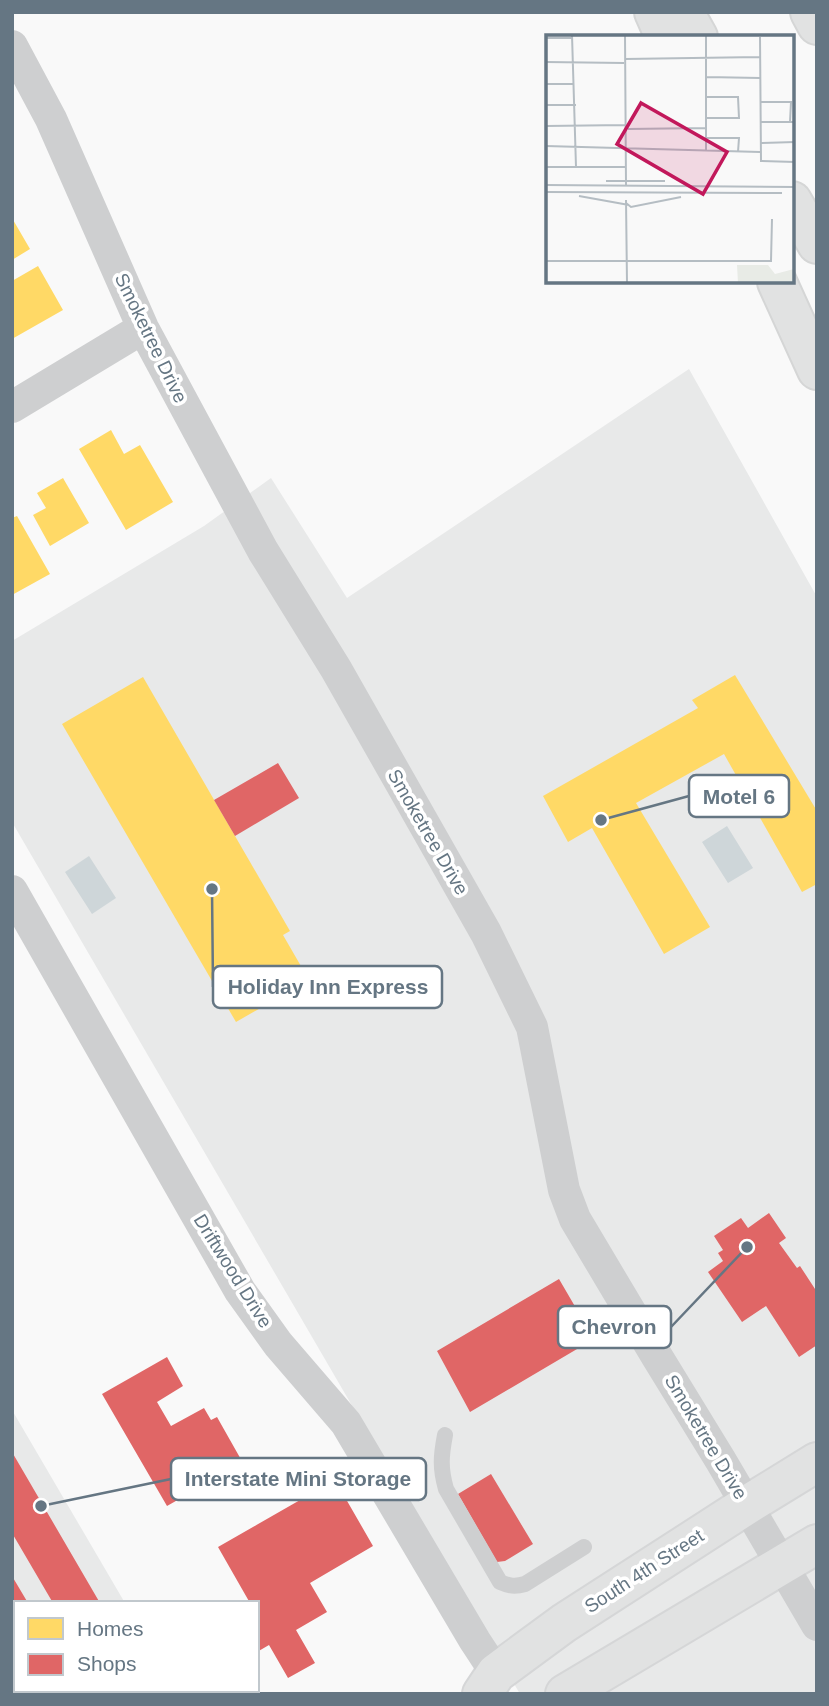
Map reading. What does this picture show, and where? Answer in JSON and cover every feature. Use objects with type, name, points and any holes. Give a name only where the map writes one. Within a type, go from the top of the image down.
[{"type":"main road","points":[[654,12],[664,35]]},
{"type":"main road","points":[[684,12],[697,35]]},
{"type":"main road","points":[[810,12],[817,25]]},
{"type":"main road","points":[[794,204],[817,244]]},
{"type":"main road","points":[[778,284],[817,370]]},
{"type":"main road","name":"South 4th Street","points":[[489,1683],[564,1623],[817,1462]]},
{"type":"main road","points":[[565,1694],[817,1544]]},
{"type":"street","name":"Smoketree Drive","points":[[12,46],[51,119],[143,328],[263,551],[336,669],[486,933],[532,1027],[564,1191],[575,1219],[817,1625]]},
{"type":"street","points":[[12,407],[143,328]]},
{"type":"street","name":"Driftwood Drive","points":[[12,891],[240,1290],[278,1345],[346,1423],[468,1629],[489,1683]]},
{"type":"lane","points":[[445,1435],[441,1474],[446,1489],[500,1582],[517,1587],[584,1548]]},
{"type":"shaded area","points":[[689,369],[817,597],[817,1694],[520,1694],[12,822],[12,641],[204,526],[271,478],[347,598]]},
{"type":"shaded area","points":[[727,826],[753,868],[728,883],[702,842]]},
{"type":"shaded area","points":[[89,856],[116,898],[92,914],[65,872]]},
{"type":"shaded area","points":[[12,1410],[124,1601],[14,1601],[14,1692],[179,1694],[12,1694]]},
{"type":"building: Homes","points":[[12,218],[30,249],[12,260]]},
{"type":"building: Homes","points":[[38,266],[63,310],[12,339],[12,281]]},
{"type":"building: Homes","points":[[111,430],[124,454],[140,445],[173,502],[126,530],[79,449]]},
{"type":"building: Homes","points":[[63,478],[89,523],[50,546],[33,515],[46,508],[37,493]]},
{"type":"building: Homes","points":[[17,516],[50,574],[12,595],[12,518]]},
{"type":"building: Homes","points":[[735,675],[817,811],[817,884],[802,892],[724,754],[636,803],[710,927],[664,954],[592,828],[568,842],[543,796],[698,708],[692,700]]},
{"type":"building: Homes","points":[[143,677],[290,931],[283,935],[309,980],[236,1022],[62,724]]},
{"type":"building: Shops","points":[[278,763],[299,798],[235,836],[214,800]]},
{"type":"building: Shops","points":[[769,1213],[786,1238],[779,1243],[797,1268],[800,1266],[817,1292],[817,1345],[799,1357],[766,1306],[742,1322],[708,1272],[723,1261],[718,1253],[723,1250],[714,1236],[741,1218],[748,1228]]},
{"type":"building: Shops","points":[[559,1279],[594,1339],[470,1412],[437,1351]]},
{"type":"building: Shops","points":[[167,1357],[183,1386],[157,1402],[171,1426],[204,1408],[211,1420],[217,1417],[243,1463],[167,1506],[102,1394]]},
{"type":"building: Shops","points":[[12,1452],[99,1601],[52,1601],[12,1533]]},
{"type":"building: Shops","points":[[491,1474],[533,1544],[505,1561],[497,1562],[458,1494]]},
{"type":"building: Shops","points":[[335,1480],[373,1546],[310,1583],[327,1612],[296,1630],[315,1663],[288,1678],[269,1645],[259,1651],[259,1601],[249,1601],[218,1547]]},
{"type":"building: Shops","points":[[12,1576],[27,1601],[14,1601],[14,1692],[80,1694],[12,1694]]},
{"type":"building: Shops","points":[[104,1692],[152,1694],[105,1694]]},
{"type":"place","name":"Motel 6","points":[[601,820]]},
{"type":"place","name":"Holiday Inn Express","points":[[212,889]]},
{"type":"place","name":"Chevron","points":[[747,1247]]},
{"type":"place","name":"Interstate Mini Storage","points":[[41,1506]]}]
